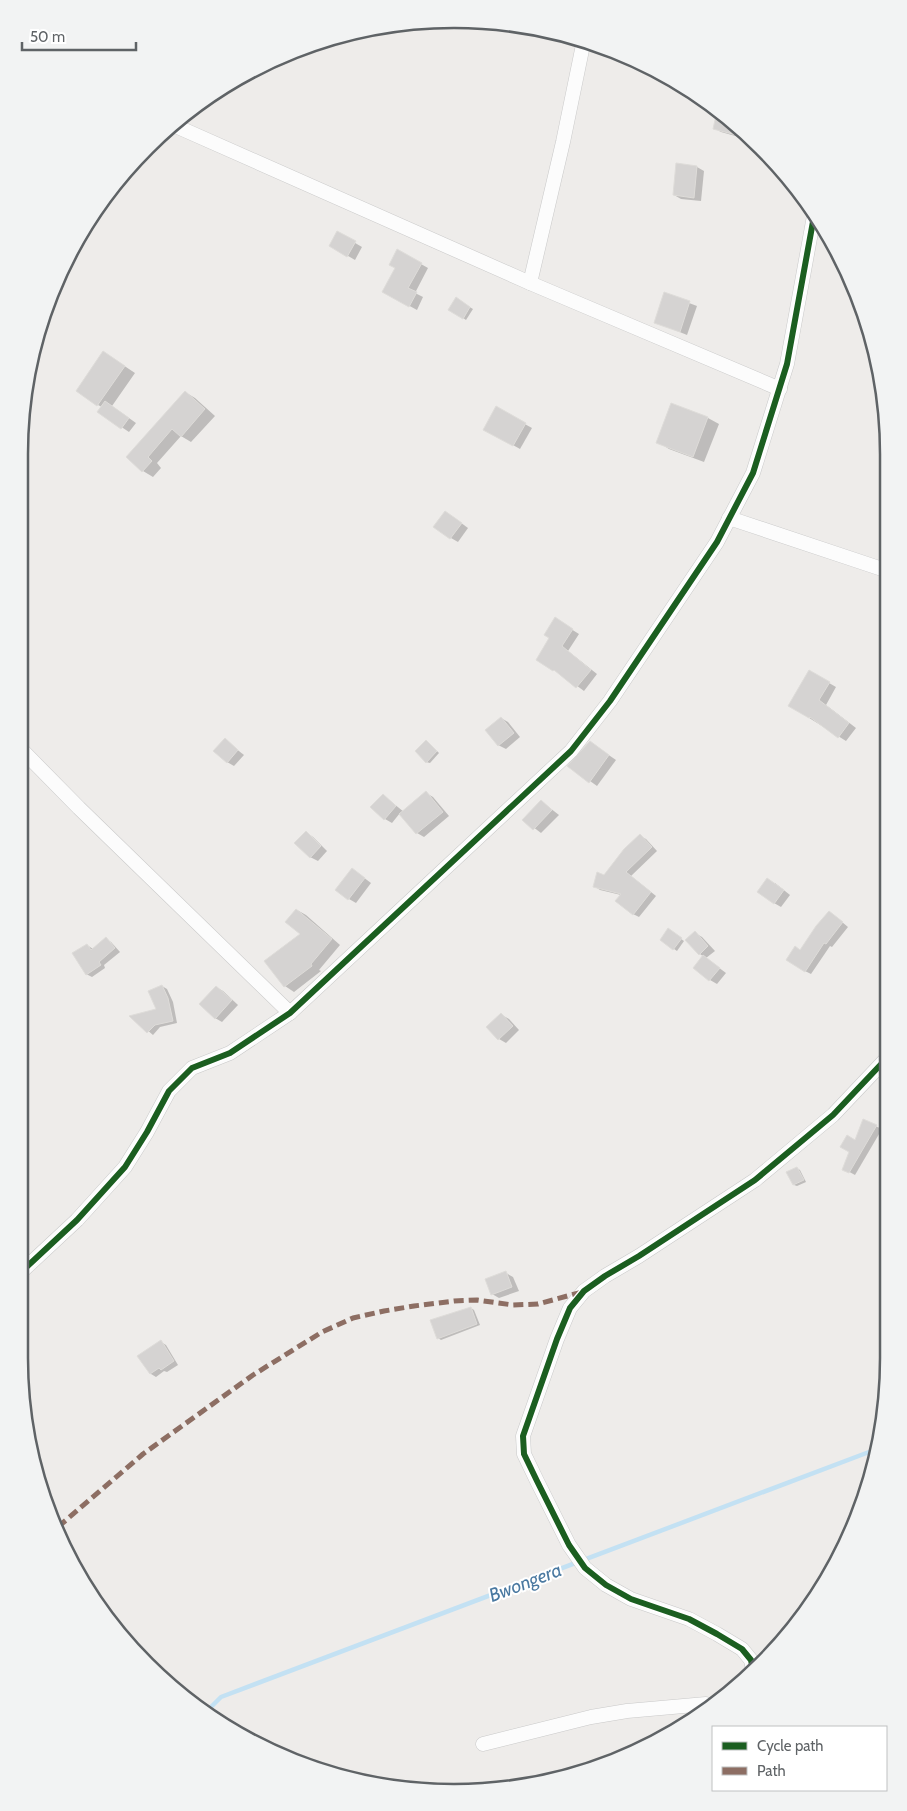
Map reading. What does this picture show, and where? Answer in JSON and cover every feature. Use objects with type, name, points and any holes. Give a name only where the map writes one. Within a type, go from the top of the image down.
[{"type":"street","points":[[530,283],[563,142],[582,48]]},
{"type":"street","points":[[179,128],[530,283],[780,389]]},
{"type":"street","points":[[28,1266],[77,1220],[125,1167],[147,1132],[169,1091],[192,1068],[230,1053],[290,1013],[571,751],[610,701],[717,542],[753,473],[787,364],[812,225]]},
{"type":"street","points":[[729,518],[880,568]]},
{"type":"street","points":[[28,756],[290,1013]]},
{"type":"street","points":[[751,1663],[742,1649],[717,1634],[689,1619],[631,1599],[606,1585],[585,1568],[569,1545],[524,1454],[523,1436],[557,1339],[570,1308],[584,1291],[756,1180],[832,1115],[880,1065]]},
{"type":"street","points":[[483,1744],[591,1717],[627,1711],[700,1705]]},
{"type":"building","points":[[715,118],[736,135],[713,129]]},
{"type":"building","points":[[676,163],[697,166],[694,198],[673,195]]},
{"type":"building","points":[[337,231],[356,241],[347,257],[329,246]]},
{"type":"building","points":[[397,249],[422,263],[408,288],[417,292],[409,307],[382,292],[395,268],[389,265]]},
{"type":"building","points":[[664,292],[690,301],[680,332],[654,323]]},
{"type":"building","points":[[456,297],[470,307],[463,319],[448,310]]},
{"type":"building","points":[[103,351],[125,366],[97,406],[76,391]]},
{"type":"building","points":[[185,391],[205,409],[181,437],[172,429],[148,457],[152,461],[142,472],[126,457]]},
{"type":"building","points":[[105,401],[129,418],[121,429],[97,412]]},
{"type":"building","points":[[671,403],[708,417],[693,457],[656,443]]},
{"type":"building","points":[[496,406],[526,423],[513,446],[483,430]]},
{"type":"building","points":[[445,511],[462,523],[450,539],[433,527]]},
{"type":"building","points":[[555,617],[573,629],[562,646],[591,670],[576,688],[554,670],[536,660],[549,638],[544,635]]},
{"type":"building","points":[[809,670],[830,682],[819,700],[849,723],[838,738],[810,717],[788,706]]},
{"type":"building","points":[[501,717],[514,733],[498,746],[485,730]]},
{"type":"building","points":[[225,738],[238,750],[227,763],[213,751]]},
{"type":"building","points":[[426,740],[437,751],[426,763],[415,751]]},
{"type":"building","points":[[590,741],[609,755],[589,783],[567,766]]},
{"type":"building","points":[[426,791],[443,812],[416,834],[399,814]]},
{"type":"building","points":[[383,794],[396,806],[384,820],[370,807]]},
{"type":"building","points":[[541,800],[552,810],[533,830],[522,820]]},
{"type":"building","points":[[306,831],[321,846],[310,858],[294,843]]},
{"type":"building","points":[[640,834],[652,847],[626,872],[651,892],[633,915],[615,901],[621,894],[593,887],[597,872],[604,875],[624,849]]},
{"type":"building","points":[[352,868],[365,878],[348,900],[335,890]]},
{"type":"building","points":[[767,878],[784,890],[774,904],[757,892]]},
{"type":"building","points":[[296,909],[332,939],[311,964],[312,966],[284,987],[264,961],[300,934],[285,922]]},
{"type":"building","points":[[829,911],[843,922],[826,944],[824,943],[805,972],[786,960],[795,946],[800,950]]},
{"type":"building","points":[[668,928],[682,938],[673,950],[660,940]]},
{"type":"building","points":[[695,931],[708,946],[699,955],[685,940]]},
{"type":"building","points":[[106,937],[115,948],[99,962],[101,965],[86,975],[72,953],[87,944],[91,950]]},
{"type":"building","points":[[703,955],[720,968],[709,981],[693,968]]},
{"type":"building","points":[[162,985],[168,998],[173,1021],[155,1025],[147,1033],[129,1016],[156,1009],[148,991]]},
{"type":"building","points":[[216,986],[232,1000],[215,1019],[199,1004]]},
{"type":"building","points":[[501,1013],[513,1026],[498,1040],[486,1027]]},
{"type":"building","points":[[863,1119],[877,1125],[849,1173],[842,1170],[849,1152],[840,1147],[847,1135],[855,1140]]},
{"type":"building","points":[[797,1167],[804,1180],[793,1185],[786,1172]]},
{"type":"building","points":[[506,1271],[512,1287],[491,1295],[485,1279]]},
{"type":"building","points":[[471,1307],[477,1324],[437,1339],[430,1320]]},
{"type":"building","points":[[161,1340],[174,1361],[161,1370],[159,1368],[150,1374],[137,1356]]},
{"type":"waterway","name":"Bwongera","points":[[211,1707],[221,1697],[869,1452]]},
{"type":"marked path","points":[[61,1524],[143,1454],[253,1375],[322,1332],[353,1318],[384,1311],[454,1301],[477,1300],[513,1305],[538,1304],[582,1292]]},
{"type":"cycle path","points":[[28,1266],[77,1220],[125,1167],[147,1132],[169,1091],[192,1068],[230,1053],[290,1013],[571,751],[610,701],[717,542],[753,473],[787,364],[812,225]]},
{"type":"cycle path","points":[[751,1662],[742,1649],[717,1634],[689,1619],[631,1599],[606,1585],[585,1568],[569,1545],[524,1454],[523,1436],[557,1339],[570,1308],[584,1291],[755,1180],[833,1115],[880,1065]]}]
